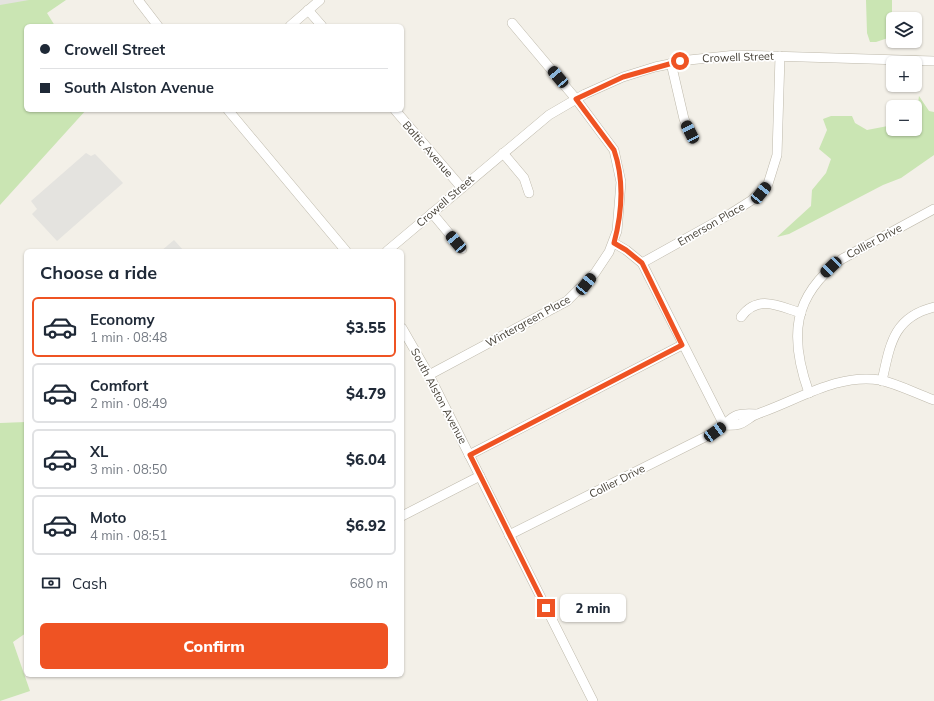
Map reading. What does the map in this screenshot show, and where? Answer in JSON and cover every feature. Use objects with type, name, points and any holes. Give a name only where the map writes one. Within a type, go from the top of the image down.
[{"type":"street","points":[[138,0],[156,24]]},
{"type":"street","points":[[292,24],[320,0]]},
{"type":"street","points":[[308,10],[320,24]]},
{"type":"street","name":"Wintergreen Place","points":[[429,375],[567,301],[595,273],[614,243],[617,230],[621,182],[617,158],[614,150],[576,99],[512,23]]},
{"type":"street","name":"Crowell Street","points":[[389,249],[461,187],[549,115],[576,99],[623,77],[671,63],[714,56],[780,56],[934,61]]},
{"type":"street","name":"Emerson Place","points":[[642,263],[730,214],[752,200],[768,184],[777,156],[780,56]]},
{"type":"street","points":[[671,63],[684,119],[690,132]]},
{"type":"street","points":[[230,112],[344,249]]},
{"type":"street","name":"Baltic Avenue","points":[[397,112],[461,187]]},
{"type":"street","points":[[503,153],[524,178],[530,192]]},
{"type":"street","name":"Collier Drive","points":[[809,393],[798,355],[798,327],[801,313],[814,286],[831,267],[842,259],[934,209]]},
{"type":"street","points":[[432,213],[462,249]]},
{"type":"street","points":[[614,243],[626,250],[642,263],[682,345],[724,425]]},
{"type":"street","points":[[741,317],[746,309],[760,303],[801,313]]},
{"type":"street","points":[[882,381],[890,344],[900,327],[914,314],[934,307]]},
{"type":"street","name":"South Alston Avenue","points":[[404,331],[429,375],[470,455],[593,701]]},
{"type":"street","points":[[470,455],[682,345]]},
{"type":"street","name":"Collier Drive","points":[[509,535],[708,435],[724,425],[735,426],[747,422],[756,414],[809,393],[850,380],[869,379],[882,381],[934,400]]},
{"type":"street","points":[[404,515],[480,476]]},
{"type":"green space","points":[[0,0],[66,0],[47,13],[54,24],[24,24],[24,112],[84,112],[0,205]]},
{"type":"green space","points":[[866,0],[892,0],[892,12],[886,12],[886,39],[876,42],[870,42],[867,33]]},
{"type":"green space","points":[[922,100],[929,111],[934,112],[934,155],[901,178],[883,185],[789,234],[777,237],[811,206],[812,190],[826,173],[831,159],[819,149],[827,130],[823,119],[831,116],[852,116],[855,123],[867,130],[886,126],[886,136],[922,136]]},
{"type":"green space","points":[[24,422],[24,634],[13,642],[30,691],[0,701],[0,423]]},
{"type":"shaded area","points":[[0,0],[29,0],[0,5]]},
{"type":"shaded area","points":[[86,153],[91,156],[95,154],[123,183],[57,241],[32,214],[37,209],[31,201]]},
{"type":"shaded area","points":[[174,240],[182,249],[163,249]]},
{"type":"route","points":[[546,608],[470,455],[682,345],[642,263],[634,255],[614,243],[620,204],[621,182],[617,158],[614,150],[576,99],[623,77],[680,61]]}]
